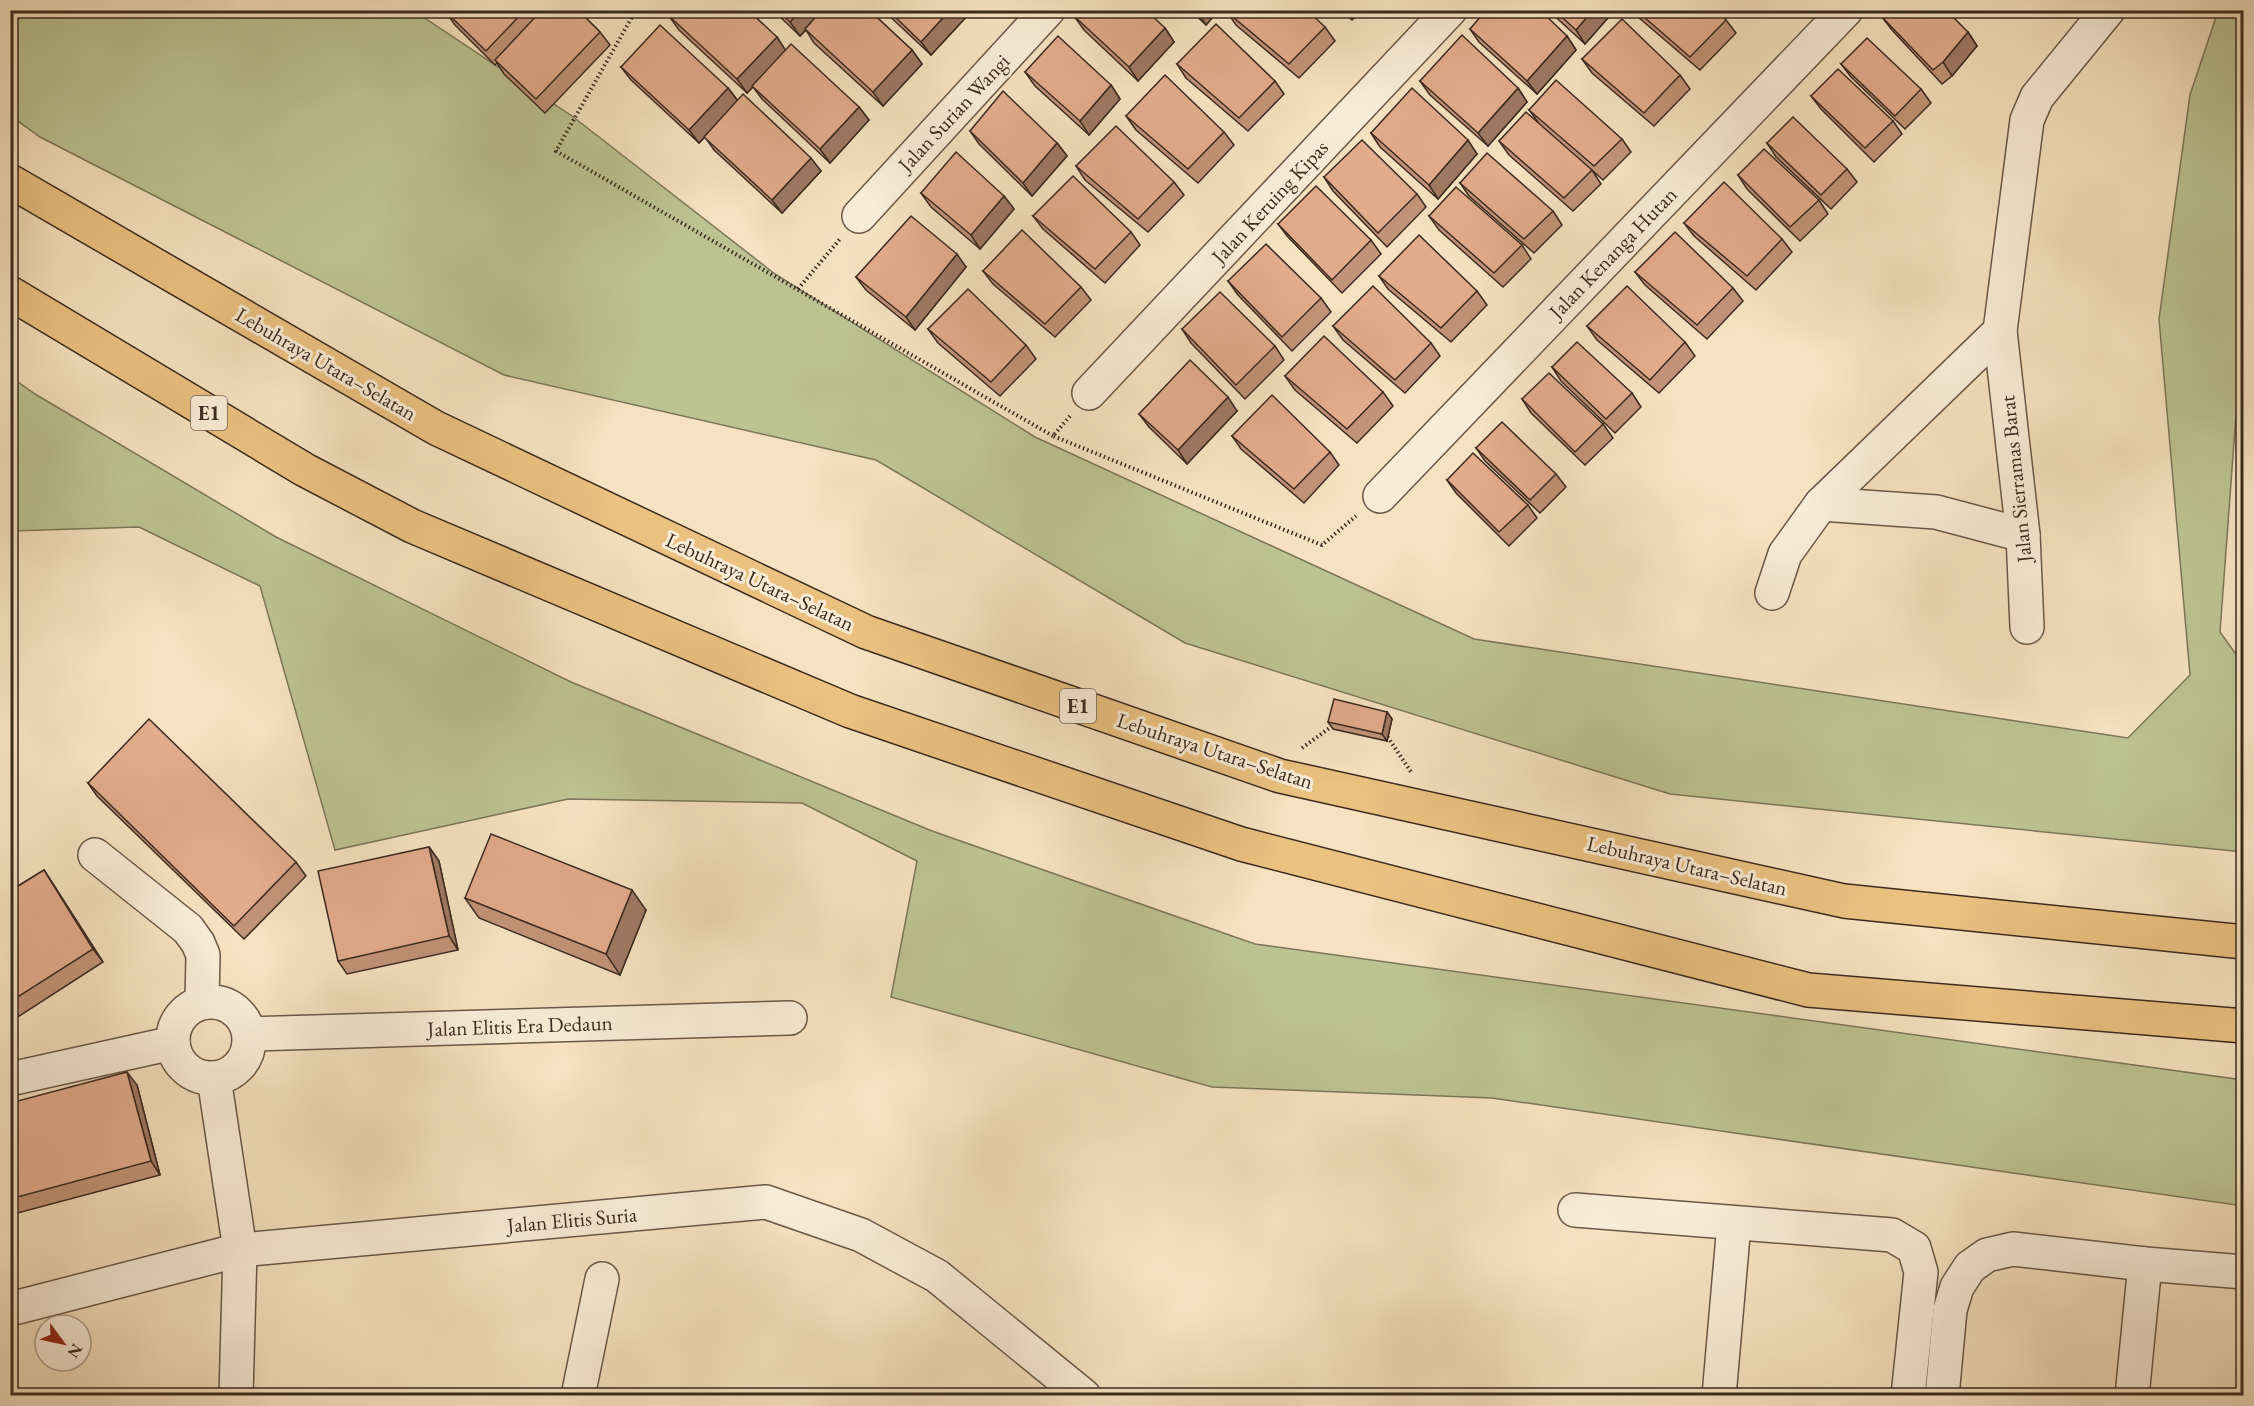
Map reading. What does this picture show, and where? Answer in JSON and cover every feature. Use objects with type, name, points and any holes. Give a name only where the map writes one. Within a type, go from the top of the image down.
[{"type":"highway","name":"Lebuhraya Utara–Selatan","points":[[10,181],[436,428],[866,632],[1270,772],[1844,901],[2244,942]]},
{"type":"highway","name":"E1","points":[[10,293],[305,470],[412,526],[850,711],[1241,844],[1808,990],[2244,1026]]},
{"type":"street","name":"Jalan Surian Wangi","points":[[859,216],[1048,10]]},
{"type":"street","name":"Jalan Keruing Kipas","points":[[1089,393],[1450,10]]},
{"type":"street","name":"Jalan Sierramas Barat","points":[[2027,627],[2023,534],[2000,331],[2029,112],[2037,97],[2108,10]]},
{"type":"street","name":"Jalan Kenanga Hutan","points":[[1380,496],[1831,15]]},
{"type":"street","points":[[1772,593],[1785,554],[1821,504],[2000,331]]},
{"type":"street","points":[[1821,504],[1936,512],[2023,534]]},
{"type":"street","points":[[95,855],[188,929],[203,955],[202,1002]]},
{"type":"street","points":[[215,1001],[228,1005],[246,1022],[250,1035],[249,1047],[237,1069],[214,1078],[191,1073],[182,1065],[173,1043],[178,1022],[192,1007],[202,1002],[215,1001]]},
{"type":"street","name":"Jalan Elitis Era Dedaun","points":[[250,1035],[790,1018]]},
{"type":"street","points":[[10,1079],[173,1043]]},
{"type":"street","points":[[214,1078],[240,1250],[236,1395]]},
{"type":"street","name":"Jalan Elitis Suria","points":[[10,1309],[240,1250],[766,1202],[861,1235],[937,1276],[1084,1395]]},
{"type":"street","points":[[1575,1210],[1892,1235],[1914,1248],[1921,1272],[1908,1395]]},
{"type":"street","points":[[1719,1395],[1734,1224]]},
{"type":"street","points":[[1942,1395],[1950,1310],[1956,1287],[1970,1267],[1987,1255],[2013,1249],[2145,1264],[2244,1272]]},
{"type":"street","points":[[2132,1395],[2145,1264]]},
{"type":"street","points":[[578,1395],[602,1279]]},
{"type":"path","points":[[636,10],[556,151],[1053,436],[1322,545],[1380,496]]},
{"type":"path","points":[[798,289],[859,216]]},
{"type":"path","points":[[1053,436],[1089,393]]},
{"type":"path","points":[[1270,772],[1341,719]]},
{"type":"path","points":[[1383,729],[1436,810]]},
{"type":"green space","points":[[11,11],[414,11],[572,116],[775,274],[1035,437],[1474,639],[2128,738],[2190,675],[2159,319],[2190,95],[2218,11],[2243,11],[2243,320],[2220,632],[2243,664],[2243,852],[1670,794],[1185,643],[876,460],[504,375],[40,137],[11,116]]},
{"type":"green space","points":[[11,377],[35,394],[276,537],[571,682],[932,831],[1255,944],[2243,1080],[2243,1206],[1492,1098],[1212,1087],[891,997],[917,861],[802,803],[568,799],[335,850],[260,586],[139,527],[11,531]]},
{"type":"building","points":[[446,10],[525,10],[486,51]]},
{"type":"building","points":[[542,10],[578,10],[600,32],[536,99],[495,60]]},
{"type":"building","points":[[674,10],[748,10],[777,37],[737,79],[669,16]]},
{"type":"building","points":[[778,10],[801,10],[790,22]]},
{"type":"building","points":[[822,10],[869,10],[912,50],[873,92],[805,29]]},
{"type":"building","points":[[888,10],[950,10],[921,42]]},
{"type":"building","points":[[1080,10],[1146,10],[1165,28],[1129,67],[1074,16]]},
{"type":"building","points":[[1228,10],[1307,10],[1325,27],[1289,64],[1227,12]]},
{"type":"building","points":[[1486,10],[1540,10],[1567,36],[1527,81],[1470,29]]},
{"type":"building","points":[[1554,10],[1593,10],[1576,30]]},
{"type":"building","points":[[1636,10],[1717,10],[1726,20],[1690,57]]},
{"type":"building","points":[[1888,10],[1946,10],[1968,32],[1943,62],[1933,70],[1882,17]]},
{"type":"building","points":[[1622,19],[1680,75],[1644,113],[1582,59]]},
{"type":"building","points":[[1216,24],[1275,81],[1239,118],[1177,64]]},
{"type":"building","points":[[660,25],[728,88],[689,130],[621,67]]},
{"type":"building","points":[[1462,35],[1518,88],[1478,133],[1420,81]]},
{"type":"building","points":[[1058,36],[1111,85],[1080,121],[1025,72]]},
{"type":"building","points":[[1867,38],[1921,89],[1895,116],[1841,64]]},
{"type":"building","points":[[791,44],[859,107],[820,149],[752,86]]},
{"type":"building","points":[[1838,69],[1893,121],[1865,148],[1811,96]]},
{"type":"building","points":[[1165,75],[1224,132],[1188,169],[1126,116]]},
{"type":"building","points":[[1556,80],[1622,139],[1594,166],[1529,110]]},
{"type":"building","points":[[1412,88],[1468,140],[1429,185],[1371,133]]},
{"type":"building","points":[[1003,91],[1057,143],[1023,183],[970,131]]},
{"type":"building","points":[[743,94],[811,158],[772,200],[704,137]]},
{"type":"building","points":[[1526,112],[1592,170],[1564,198],[1499,141]]},
{"type":"building","points":[[1793,117],[1847,169],[1821,195],[1767,143]]},
{"type":"building","points":[[1116,126],[1174,182],[1138,219],[1076,166]]},
{"type":"building","points":[[1362,140],[1417,194],[1378,233],[1324,177]]},
{"type":"building","points":[[1764,149],[1819,200],[1790,227],[1738,175]]},
{"type":"building","points":[[956,152],[1004,196],[971,235],[921,193]]},
{"type":"building","points":[[1487,153],[1553,211],[1524,239],[1460,183]]},
{"type":"building","points":[[1073,176],[1131,232],[1095,269],[1033,216]]},
{"type":"building","points":[[1724,182],[1782,239],[1747,276],[1684,223]]},
{"type":"building","points":[[1316,186],[1371,240],[1332,280],[1278,224]]},
{"type":"building","points":[[1456,187],[1522,245],[1494,273],[1429,216]]},
{"type":"building","points":[[911,216],[957,254],[906,317],[856,277]]},
{"type":"building","points":[[1022,230],[1081,287],[1045,324],[983,271]]},
{"type":"building","points":[[1675,232],[1733,288],[1697,325],[1635,272]]},
{"type":"building","points":[[1419,235],[1477,291],[1441,328],[1379,276]]},
{"type":"building","points":[[1266,244],[1321,298],[1282,337],[1228,281]]},
{"type":"building","points":[[1373,286],[1431,343],[1395,380],[1333,326]]},
{"type":"building","points":[[1627,286],[1685,342],[1650,380],[1587,326]]},
{"type":"building","points":[[968,289],[1026,345],[991,382],[928,329]]},
{"type":"building","points":[[1220,292],[1275,346],[1236,385],[1182,329]]},
{"type":"building","points":[[1324,336],[1383,392],[1347,429],[1285,376]]},
{"type":"building","points":[[1577,342],[1632,393],[1606,419],[1552,367]]},
{"type":"building","points":[[1190,360],[1228,397],[1178,450],[1139,414]]},
{"type":"building","points":[[1549,373],[1603,424],[1575,452],[1522,399]]},
{"type":"building","points":[[1272,395],[1330,452],[1294,489],[1232,436]]},
{"type":"building","points":[[1502,422],[1556,474],[1530,500],[1476,448]]},
{"type":"building","points":[[1473,453],[1528,505],[1499,532],[1447,480]]},
{"type":"building","points":[[1334,699],[1387,712],[1382,734],[1328,722]]},
{"type":"building","points":[[149,719],[296,862],[234,926],[88,783]]},
{"type":"building","points":[[491,834],[632,890],[606,954],[465,898]]},
{"type":"building","points":[[429,847],[449,936],[338,961],[318,871]]},
{"type":"building","points":[[44,870],[93,949],[10,1002],[10,891]]},
{"type":"building","points":[[127,1072],[151,1161],[10,1199],[10,1103]]}]
